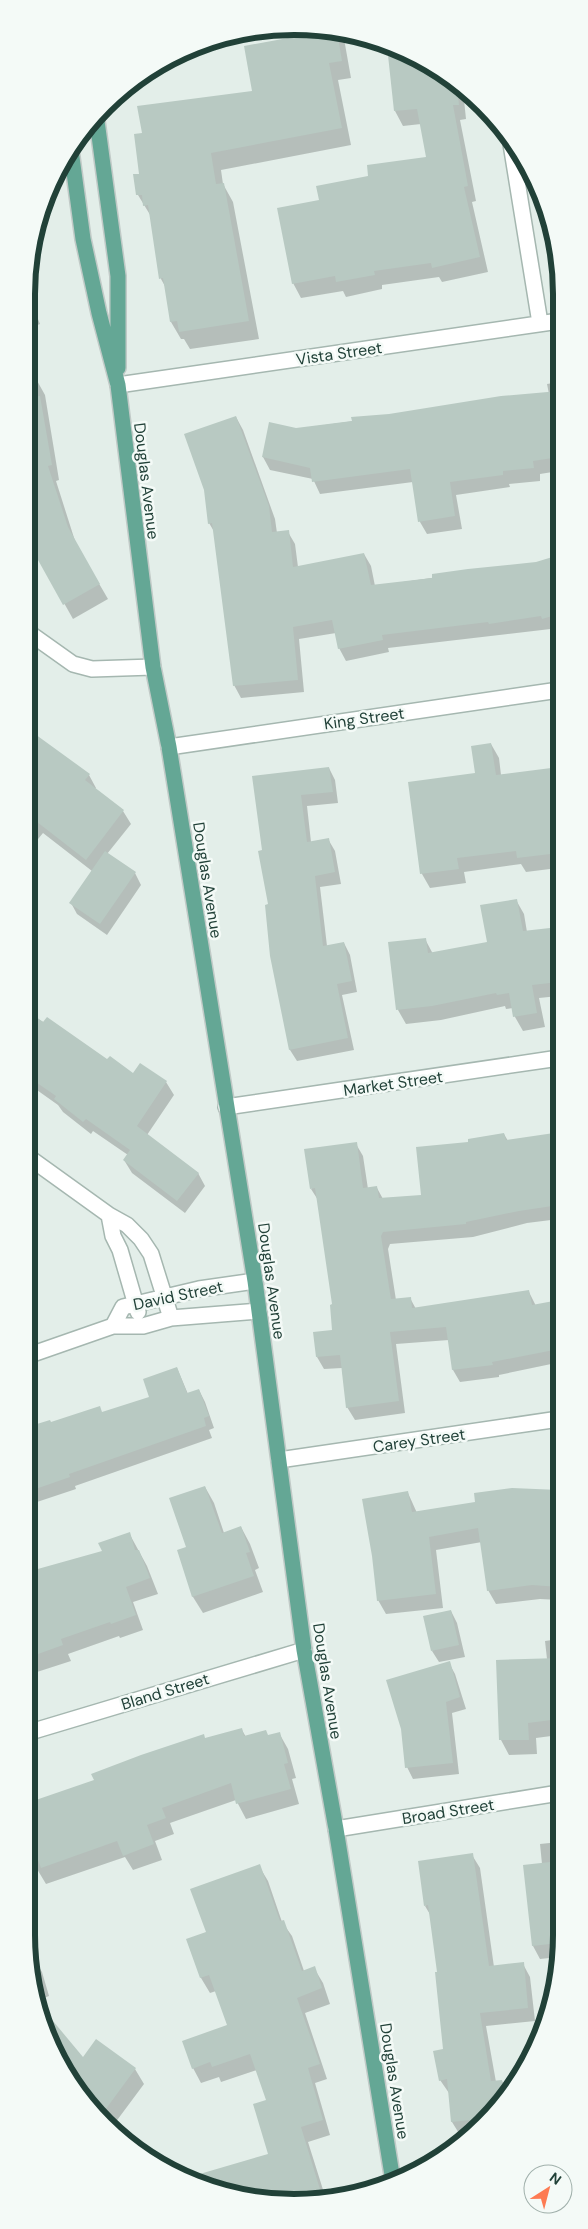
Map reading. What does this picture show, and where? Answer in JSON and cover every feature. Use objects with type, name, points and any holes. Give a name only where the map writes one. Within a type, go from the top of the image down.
[{"type":"main road","name":"Douglas Avenue","points":[[98,125],[118,276],[118,384],[153,667],[169,747],[255,1281],[304,1650],[336,1829],[392,2174]]},
{"type":"main road","name":"Douglas Avenue","points":[[72,160],[83,239],[99,313],[118,384]]},
{"type":"street","points":[[513,157],[540,324]]},
{"type":"street","name":"Vista Street","points":[[118,384],[553,322]]},
{"type":"street","points":[[35,637],[73,664],[92,669],[153,667]]},
{"type":"street","name":"King Street","points":[[169,747],[553,691]]},
{"type":"street","name":"Market Street","points":[[226,1107],[553,1059]]},
{"type":"street","points":[[35,1162],[109,1215],[127,1225],[141,1239],[151,1254],[166,1296],[171,1318]]},
{"type":"street","points":[[109,1215],[143,1326]]},
{"type":"street","name":"David Street","points":[[112,1326],[123,1307],[215,1286],[255,1281]]},
{"type":"street","name":"David Street","points":[[35,1353],[112,1326],[143,1326],[171,1318],[259,1311]]},
{"type":"street","name":"Carey Street","points":[[279,1460],[553,1420]]},
{"type":"street","name":"Bland Street","points":[[35,1730],[304,1650]]},
{"type":"street","name":"Broad Street","points":[[336,1829],[553,1794]]},
{"type":"building","points":[[302,35],[338,39],[342,61],[329,63],[342,128],[211,153],[216,184],[224,183],[249,321],[179,332],[177,321],[170,322],[163,278],[159,279],[148,205],[143,206],[142,195],[136,195],[133,174],[139,174],[134,134],[142,133],[137,106],[252,91],[244,46]]},
{"type":"building","points":[[388,53],[424,70],[458,93],[459,105],[453,105],[468,186],[464,187],[480,257],[432,268],[431,263],[374,271],[375,275],[336,282],[335,276],[292,284],[277,208],[319,200],[316,186],[368,176],[367,165],[426,157],[417,109],[394,111]]},
{"type":"building","points":[[553,392],[553,458],[533,461],[534,468],[503,471],[503,475],[450,482],[455,516],[418,522],[410,469],[312,482],[310,468],[262,457],[269,422],[296,428],[352,421],[351,417],[389,414],[501,396]]},
{"type":"building","points":[[35,396],[40,396],[52,465],[48,466],[68,527],[100,584],[63,605],[35,555]]},
{"type":"building","points":[[236,416],[269,506],[272,532],[289,530],[293,567],[364,553],[371,585],[432,578],[432,574],[536,562],[553,557],[553,616],[542,619],[541,616],[489,624],[488,622],[382,635],[383,640],[338,649],[332,620],[293,627],[298,680],[233,686],[212,523],[208,524],[204,490],[184,434]]},
{"type":"building","points":[[35,734],[90,774],[85,780],[124,810],[86,860],[35,820]]},
{"type":"building","points":[[491,743],[496,775],[553,768],[553,854],[517,858],[516,851],[457,858],[459,869],[420,874],[408,782],[475,773],[471,746]]},
{"type":"building","points":[[329,767],[333,792],[301,795],[307,842],[329,838],[335,872],[315,876],[323,946],[344,942],[352,981],[337,984],[348,1038],[289,1050],[270,956],[265,905],[268,904],[258,851],[262,850],[252,776]]},
{"type":"building","points":[[105,851],[136,872],[100,924],[69,903]]},
{"type":"building","points":[[517,899],[523,931],[553,928],[553,983],[532,985],[537,1013],[513,1017],[509,993],[497,995],[496,993],[432,1006],[396,1010],[388,942],[426,938],[428,953],[487,942],[480,905]]},
{"type":"building","points":[[35,1016],[43,1022],[47,1017],[107,1059],[110,1056],[133,1073],[140,1063],[167,1081],[137,1126],[199,1173],[177,1201],[123,1160],[130,1150],[86,1119],[83,1122],[54,1099],[56,1096],[35,1082]]},
{"type":"building","points":[[504,1133],[506,1140],[553,1133],[553,1206],[466,1222],[466,1224],[383,1232],[381,1236],[391,1299],[411,1297],[412,1308],[529,1290],[532,1305],[553,1301],[553,1350],[492,1362],[493,1365],[452,1370],[446,1327],[390,1332],[399,1401],[346,1408],[340,1355],[316,1357],[313,1332],[332,1330],[330,1305],[332,1304],[315,1188],[310,1189],[304,1149],[357,1142],[363,1188],[377,1186],[379,1198],[421,1195],[416,1147],[468,1142],[468,1139]]},
{"type":"building","points":[[177,1367],[187,1393],[199,1389],[209,1416],[204,1418],[206,1426],[69,1474],[70,1477],[35,1489],[35,1425],[50,1420],[51,1422],[100,1406],[102,1412],[149,1397],[143,1379]]},
{"type":"building","points":[[205,1486],[222,1533],[241,1526],[250,1552],[246,1553],[254,1576],[192,1597],[177,1550],[186,1547],[169,1498]]},
{"type":"building","points":[[512,1488],[553,1490],[553,1587],[532,1585],[487,1591],[478,1528],[429,1537],[436,1594],[377,1601],[372,1556],[362,1499],[408,1491],[412,1512],[475,1502],[474,1493]]},
{"type":"building","points":[[130,1532],[135,1550],[139,1550],[150,1578],[126,1587],[136,1615],[61,1639],[63,1645],[35,1655],[35,1570],[102,1551],[98,1543]]},
{"type":"building","points":[[451,1610],[459,1645],[431,1651],[423,1616]]},
{"type":"building","points":[[553,1658],[553,1720],[528,1723],[529,1740],[499,1740],[496,1660]]},
{"type":"building","points":[[450,1661],[460,1697],[446,1702],[453,1763],[405,1768],[401,1729],[386,1680]]},
{"type":"building","points":[[242,1728],[244,1736],[266,1730],[268,1735],[280,1732],[288,1763],[284,1764],[291,1789],[236,1804],[231,1783],[162,1808],[166,1818],[147,1825],[154,1844],[123,1856],[117,1841],[41,1868],[38,1860],[35,1861],[35,1800],[94,1780],[91,1774],[141,1755],[204,1734],[205,1738]]},
{"type":"building","points":[[473,1853],[489,1966],[524,1962],[528,2008],[480,2013],[491,2081],[502,2080],[503,2087],[475,2120],[451,2122],[447,2079],[439,2081],[433,2051],[443,2049],[435,1972],[437,1972],[428,1905],[424,1906],[418,1861]]},
{"type":"building","points":[[553,1862],[552,1944],[532,1946],[523,1865]]},
{"type":"building","points":[[260,1864],[280,1921],[284,1920],[302,1971],[315,1966],[322,1988],[297,1998],[320,2064],[308,2068],[323,2120],[301,2127],[321,2192],[294,2194],[260,2192],[227,2185],[197,2175],[268,2154],[253,2104],[266,2100],[250,2054],[212,2067],[210,2062],[192,2069],[182,2041],[227,2025],[209,1975],[200,1978],[186,1939],[206,1932],[190,1889]]},
{"type":"building","points":[[48,2015],[83,2057],[96,2039],[136,2068],[104,2111],[89,2093],[70,2064],[62,2050]]}]
